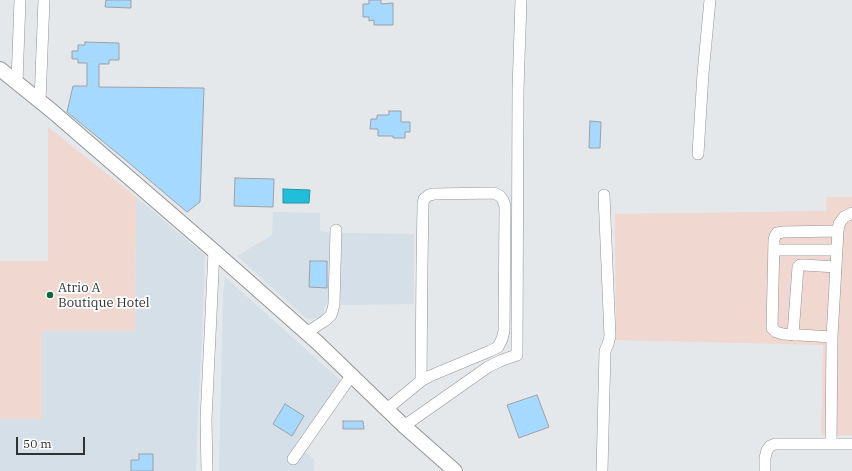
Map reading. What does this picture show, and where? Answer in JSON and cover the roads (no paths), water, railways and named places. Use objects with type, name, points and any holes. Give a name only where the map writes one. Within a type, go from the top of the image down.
[{"type":"main road","points":[[0,69],[40,101],[306,332],[404,426],[455,471]]},
{"type":"street","points":[[17,82],[20,0]]},
{"type":"street","points":[[40,101],[44,0]]},
{"type":"street","points":[[404,426],[488,367],[511,356],[517,355],[518,98],[521,0]]},
{"type":"street","points":[[698,154],[703,74],[710,0]]},
{"type":"street","points":[[387,409],[421,381],[490,351],[498,346],[502,339],[504,331],[505,206],[500,196],[494,194],[434,194],[429,195],[424,199],[421,381]]},
{"type":"street","points":[[602,471],[605,350],[610,336],[604,195]]},
{"type":"street","points":[[831,444],[832,337],[838,231],[839,224],[844,217],[852,213]]},
{"type":"street","points":[[306,332],[326,320],[331,315],[333,309],[336,230]]},
{"type":"street","points":[[832,337],[783,334],[776,332],[772,328],[774,250],[775,236],[783,232],[838,231]]},
{"type":"street","points":[[774,250],[837,250]]},
{"type":"street","points":[[207,471],[206,420],[214,251]]},
{"type":"street","points":[[793,335],[798,268],[800,265],[836,266]]},
{"type":"street","points":[[293,459],[351,376]]},
{"type":"street","points":[[765,471],[765,458],[767,450],[770,446],[775,444],[852,444]]},
{"type":"water","points":[[283,189],[310,190],[309,203],[283,203]]},
{"type":"place","name":"Atrio A Boutique Hotel","points":[[50,295]]}]
